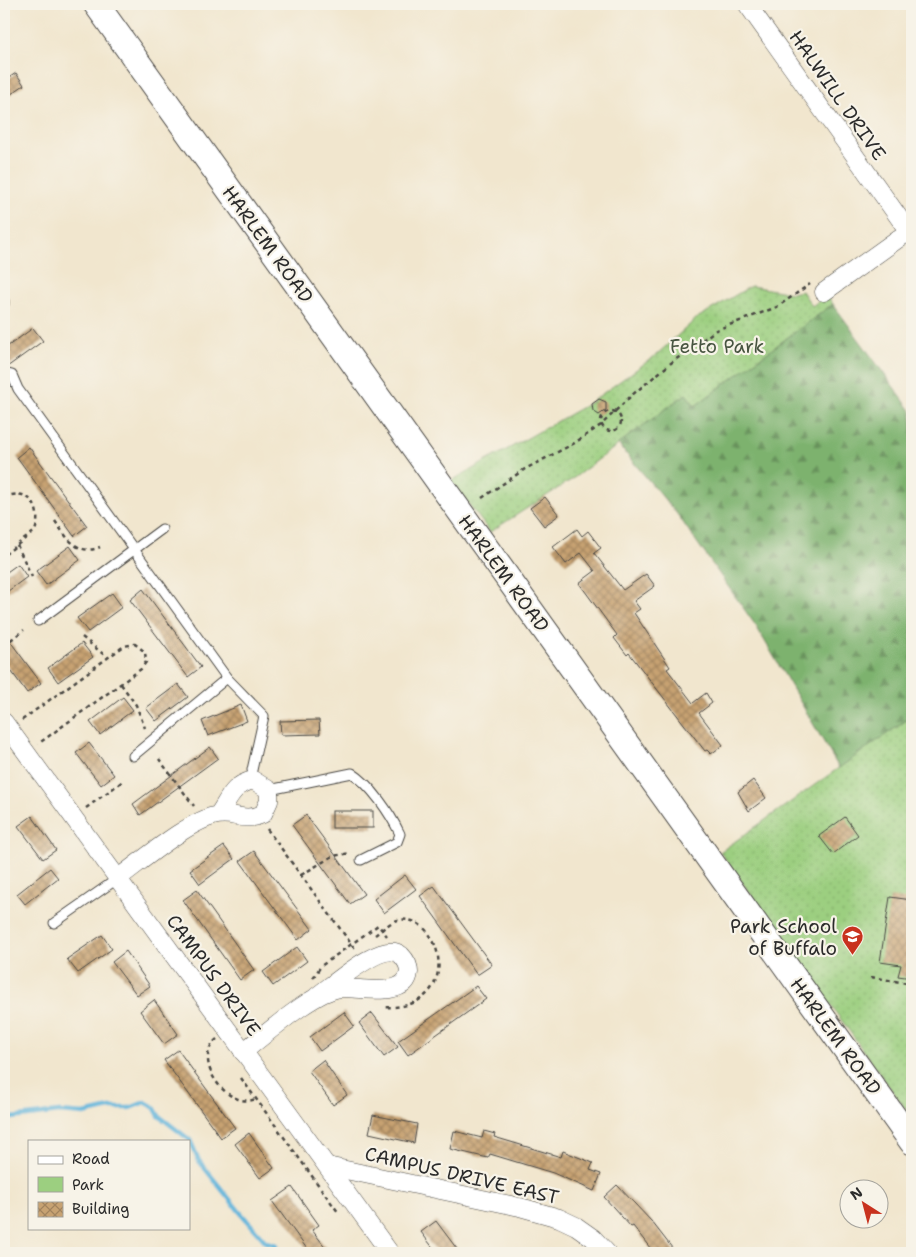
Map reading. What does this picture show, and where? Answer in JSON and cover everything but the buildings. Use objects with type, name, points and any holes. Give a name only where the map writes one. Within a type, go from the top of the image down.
[{"type":"main road","name":"HARLEM ROAD","points":[[96,4],[912,1142]]},
{"type":"street","name":"HALWILL DRIVE","points":[[747,4],[911,234]]},
{"type":"street","points":[[820,286],[911,234]]},
{"type":"street","name":"CAMPUS DRIVE","points":[[10,723],[118,879],[390,1253]]},
{"type":"street","points":[[118,879],[190,826],[218,815],[250,819],[263,814],[270,801],[269,790],[253,780],[240,784],[233,790],[218,815]]},
{"type":"street","points":[[243,1052],[314,990]]},
{"type":"street","name":"CAMPUS DRIVE EAST","points":[[326,1166],[520,1207],[558,1218],[576,1226],[593,1238],[607,1253]]},
{"type":"lane","points":[[4,373],[12,375],[18,390],[227,678],[264,716],[252,770]]},
{"type":"lane","points":[[38,621],[162,529]]},
{"type":"lane","points":[[133,756],[227,678]]},
{"type":"lane","points":[[269,790],[352,773],[362,779],[395,824],[400,834],[397,842],[361,860]]},
{"type":"lane","points":[[54,923],[118,879]]},
{"type":"path","points":[[482,498],[525,469],[573,444],[601,425],[671,362],[716,330],[777,307],[820,286]]},
{"type":"path","points":[[608,411],[615,412],[621,419],[619,429],[609,431],[601,425],[603,415],[608,411]]},
{"type":"path","points":[[4,498],[22,496],[30,500],[36,507],[38,523],[35,531],[4,555]]},
{"type":"path","points":[[55,521],[70,542],[79,548],[85,550],[100,547]]},
{"type":"path","points":[[17,545],[32,577]]},
{"type":"path","points":[[4,645],[24,630]]},
{"type":"path","points":[[82,637],[108,658]]},
{"type":"path","points":[[10,723],[130,644],[135,644],[145,652],[146,662],[141,669],[34,747]]},
{"type":"path","points":[[121,684],[136,705],[145,728]]},
{"type":"path","points":[[159,759],[198,812]]},
{"type":"path","points":[[81,812],[123,781]]},
{"type":"path","points":[[265,826],[356,950]]},
{"type":"path","points":[[301,875],[333,856],[350,853]]},
{"type":"path","points":[[314,990],[322,966],[378,925],[389,940]]},
{"type":"path","points":[[871,977],[912,984]]},
{"type":"path","points":[[218,1038],[211,1045],[208,1060],[220,1086],[243,1101],[251,1101],[261,1096]]},
{"type":"green space","name":"Fetto Park","points":[[751,286],[791,293],[802,291],[812,306],[827,295],[833,304],[695,406],[686,394],[571,480],[490,532],[451,481],[588,404],[655,356],[697,318]]},
{"type":"green space","points":[[833,304],[912,412],[912,716],[839,768],[756,626],[677,514],[618,444],[686,394],[695,406]]},
{"type":"green space","name":"Park School of Buffalo","points":[[912,716],[912,1118],[720,852]]},
{"type":"waterway","points":[[4,1119],[59,1112],[84,1114],[110,1108],[130,1108],[145,1102],[154,1107],[159,1116],[190,1140],[199,1161],[239,1211],[266,1242],[277,1245],[274,1253]]},
{"type":"place","name":"Park School of Buffalo","points":[[853,956]]}]
